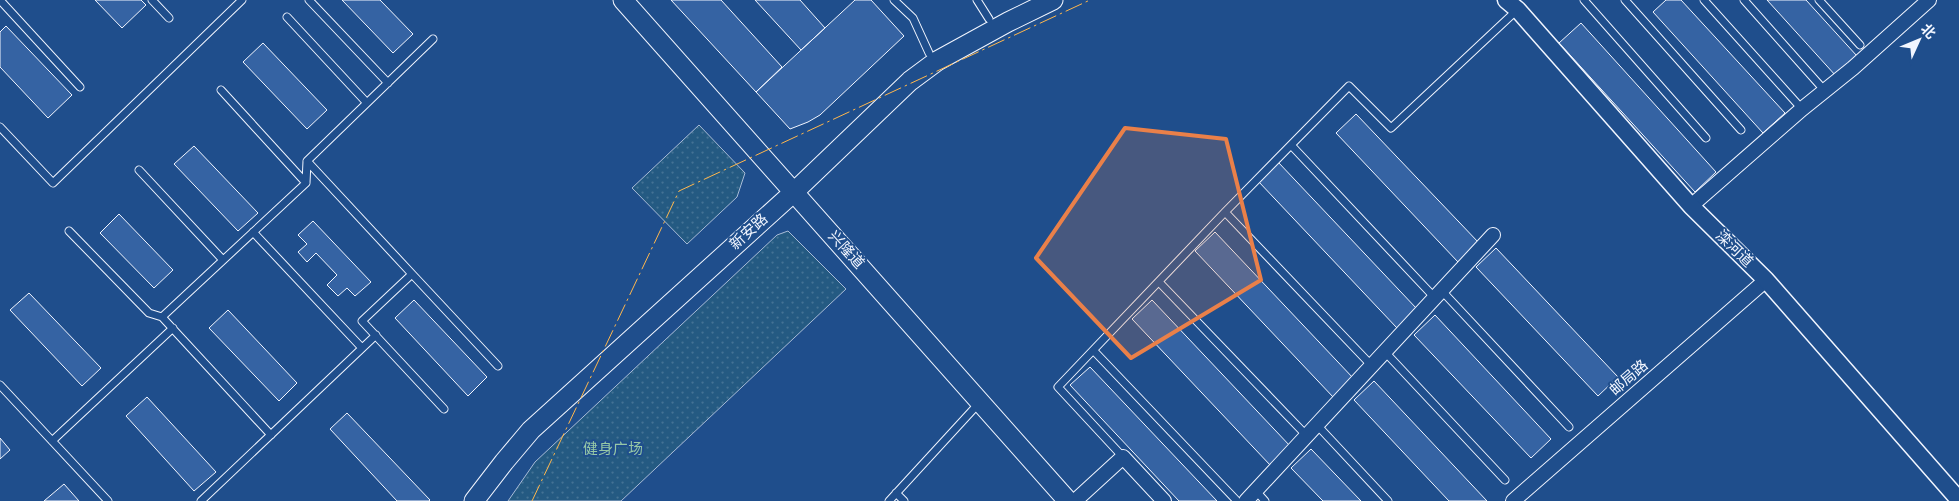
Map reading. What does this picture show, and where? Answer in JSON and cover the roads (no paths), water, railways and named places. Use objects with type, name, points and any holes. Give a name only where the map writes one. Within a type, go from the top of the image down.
[{"type":"main road","name":"兴隆道","points":[[623,0],[1068,501]]},
{"type":"main road","name":"新安路","points":[[463,501],[492,458],[527,420],[791,189],[910,67],[929,54],[1024,0]]},
{"type":"main road","name":"新安路","points":[[474,501],[531,430],[910,81],[930,66],[1008,22],[1053,0]]},
{"type":"street","points":[[1691,206],[1802,109],[1854,68],[1929,0]]},
{"type":"street","name":"滦河道","points":[[1512,5],[1691,206],[1766,280],[1959,500]]},
{"type":"street","points":[[1256,498],[1307,436],[1493,235]]},
{"type":"street","name":"邮局路","points":[[1513,501],[1766,280]]},
{"type":"street","points":[[1075,501],[1123,458],[1164,501]]},
{"type":"lane","points":[[0,0],[80,87]]},
{"type":"lane","points":[[152,0],[169,18]]},
{"type":"lane","points":[[0,127],[53,183],[242,0]]},
{"type":"lane","points":[[309,0],[388,83]]},
{"type":"lane","points":[[894,0],[913,18],[929,54]]},
{"type":"lane","points":[[977,0],[989,19]]},
{"type":"lane","points":[[1584,0],[1706,138]]},
{"type":"lane","points":[[1625,0],[1741,130]]},
{"type":"lane","points":[[1704,0],[1802,109]]},
{"type":"lane","points":[[1744,0],[1825,90]]},
{"type":"lane","points":[[1819,0],[1860,45]]},
{"type":"lane","points":[[1123,458],[1058,388],[1225,212],[1349,86],[1391,128],[1512,5]]},
{"type":"lane","points":[[287,17],[367,103]]},
{"type":"lane","points":[[162,317],[306,183],[308,161],[433,39]]},
{"type":"lane","points":[[221,90],[306,183]]},
{"type":"lane","points":[[1291,145],[1569,428]]},
{"type":"lane","points":[[308,161],[498,366]]},
{"type":"lane","points":[[139,170],[223,260]]},
{"type":"lane","points":[[1225,212],[1372,366]]},
{"type":"lane","points":[[69,230],[149,313],[162,317],[173,328],[271,435]]},
{"type":"lane","points":[[253,232],[362,348]]},
{"type":"lane","points":[[412,274],[362,321],[444,409]]},
{"type":"lane","points":[[1159,282],[1307,436]]},
{"type":"lane","points":[[52,441],[173,328]]},
{"type":"lane","points":[[202,501],[376,335]]},
{"type":"lane","points":[[1094,351],[1237,501]]},
{"type":"lane","points":[[1385,352],[1505,480]]},
{"type":"lane","points":[[0,385],[108,501]]},
{"type":"lane","points":[[889,501],[980,402]]},
{"type":"lane","points":[[1317,425],[1388,501]]},
{"type":"lane","points":[[896,493],[904,501]]},
{"type":"park label","name":"健身广场","points":[[613,449]]}]
